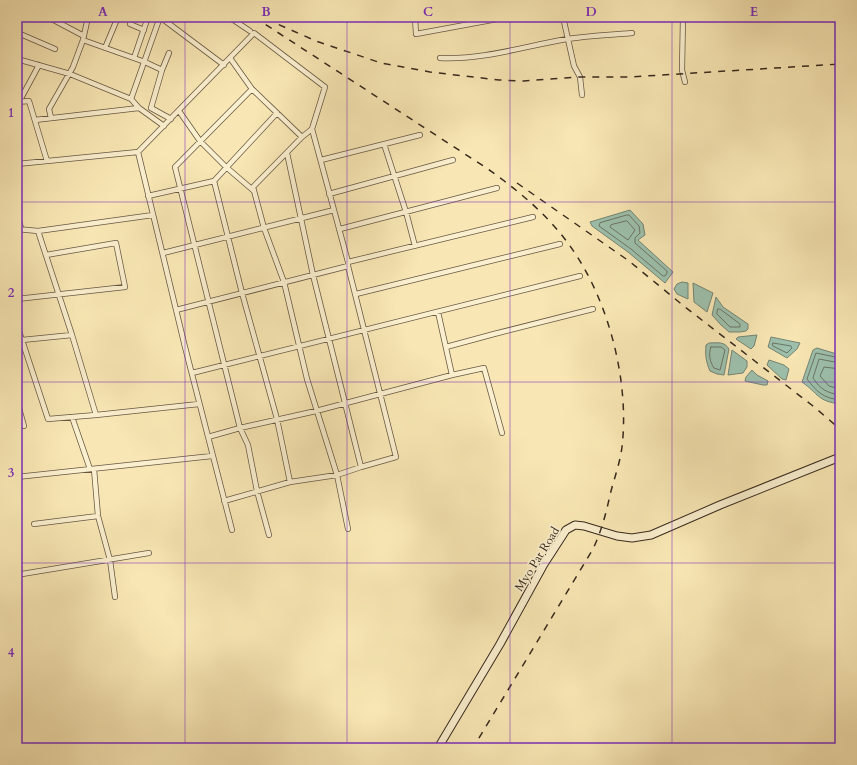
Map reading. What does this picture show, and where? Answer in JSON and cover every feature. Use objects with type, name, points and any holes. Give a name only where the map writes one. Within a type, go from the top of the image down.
[{"type":"main road","name":"Myo Pat Road","points":[[438,748],[500,644],[544,564],[566,530],[575,525],[584,526],[617,536],[642,538],[840,457]]},
{"type":"street","points":[[48,17],[83,38],[162,70]]},
{"type":"street","points":[[51,118],[49,109],[70,74],[83,38],[88,17]]},
{"type":"street","points":[[105,48],[118,17]]},
{"type":"street","points":[[134,58],[148,17]]},
{"type":"street","points":[[131,99],[160,17],[165,19],[224,64]]},
{"type":"street","points":[[229,17],[250,31]]},
{"type":"street","points":[[415,17],[416,34],[508,17]]},
{"type":"street","points":[[563,17],[574,66],[580,77],[582,95]]},
{"type":"street","points":[[683,17],[682,64],[685,82]]},
{"type":"street","points":[[130,24],[144,30]]},
{"type":"street","points":[[17,35],[18,33],[55,49]]},
{"type":"street","points":[[17,164],[138,152],[254,33],[325,87],[312,128],[253,187],[264,228],[284,282],[307,379],[337,475],[348,529]]},
{"type":"street","points":[[440,58],[457,59],[496,54],[568,39],[632,33]]},
{"type":"street","points":[[169,53],[162,70],[151,108],[171,119]]},
{"type":"street","points":[[17,58],[70,74],[131,99],[139,108],[164,126]]},
{"type":"street","points":[[230,58],[252,89],[302,137]]},
{"type":"street","points":[[18,102],[40,65]]},
{"type":"street","points":[[252,89],[175,167],[210,301],[240,428],[248,445],[257,491],[269,535]]},
{"type":"street","points":[[18,102],[29,101],[47,161]]},
{"type":"street","points":[[35,120],[139,108]]},
{"type":"street","points":[[179,111],[200,141],[226,167],[254,191]]},
{"type":"street","points":[[148,196],[214,180],[277,113]]},
{"type":"street","points":[[224,500],[290,482],[337,475],[396,457],[340,229],[329,194],[312,128]]},
{"type":"street","points":[[321,160],[420,134]]},
{"type":"street","points":[[384,144],[406,212],[415,246]]},
{"type":"street","points":[[138,152],[199,404],[232,530]]},
{"type":"street","points":[[287,153],[300,218],[328,339],[361,467]]},
{"type":"street","points":[[329,194],[453,160]]},
{"type":"street","points":[[214,180],[242,293],[277,419],[290,482]]},
{"type":"street","points":[[340,229],[497,188]]},
{"type":"street","points":[[162,253],[334,210]]},
{"type":"street","points":[[17,214],[19,228],[38,231],[153,215]]},
{"type":"street","points":[[176,310],[313,275],[415,246],[533,217]]},
{"type":"street","points":[[38,231],[96,415]]},
{"type":"street","points":[[17,299],[125,287],[116,242],[46,255]]},
{"type":"street","points":[[356,294],[560,244]]},
{"type":"street","points":[[192,373],[580,276]]},
{"type":"street","points":[[446,347],[593,309]]},
{"type":"street","points":[[438,312],[452,375]]},
{"type":"street","points":[[17,325],[48,419],[199,404]]},
{"type":"street","points":[[22,340],[72,335]]},
{"type":"street","points":[[208,437],[484,368],[502,433]]},
{"type":"street","points":[[17,402],[24,426]]},
{"type":"street","points":[[72,417],[92,469],[98,516],[110,560],[115,597]]},
{"type":"street","points":[[17,477],[212,456]]},
{"type":"street","points":[[34,524],[98,516]]},
{"type":"street","points":[[22,574],[149,553]]},
{"type":"water","points":[[630,210],[643,224],[645,235],[638,240],[673,272],[665,283],[628,252],[592,226],[590,222]]},
{"type":"water","points":[[682,282],[688,283],[688,299],[677,294],[674,289],[677,284]]},
{"type":"water","points":[[693,283],[713,293],[707,312],[694,302]]},
{"type":"water","points":[[716,297],[723,307],[748,324],[748,329],[746,331],[729,332],[712,315]]},
{"type":"water","points":[[757,335],[754,346],[751,349],[736,339],[738,337]]},
{"type":"water","points":[[771,337],[800,343],[797,349],[787,358],[768,347]]},
{"type":"water","points":[[709,343],[723,344],[729,349],[724,375],[710,371],[706,352],[706,345]]},
{"type":"water","points":[[817,348],[840,355],[840,404],[822,399],[802,382],[813,350]]},
{"type":"water","points":[[732,350],[747,361],[747,367],[743,373],[728,375]]},
{"type":"water","points":[[769,360],[784,365],[789,369],[786,380],[782,379],[767,365]]},
{"type":"water","points":[[752,370],[757,375],[768,381],[767,385],[745,381],[746,377]]},
{"type":"railway","points":[[254,17],[488,169],[529,201],[556,228],[579,260],[592,284],[612,337],[619,365],[624,421],[620,459],[601,529],[593,549],[473,748]]},
{"type":"railway","points":[[266,19],[316,41],[381,63],[430,72],[499,80],[524,81],[580,77],[630,77],[840,64]]},
{"type":"railway","points":[[517,183],[629,261],[840,429]]}]
